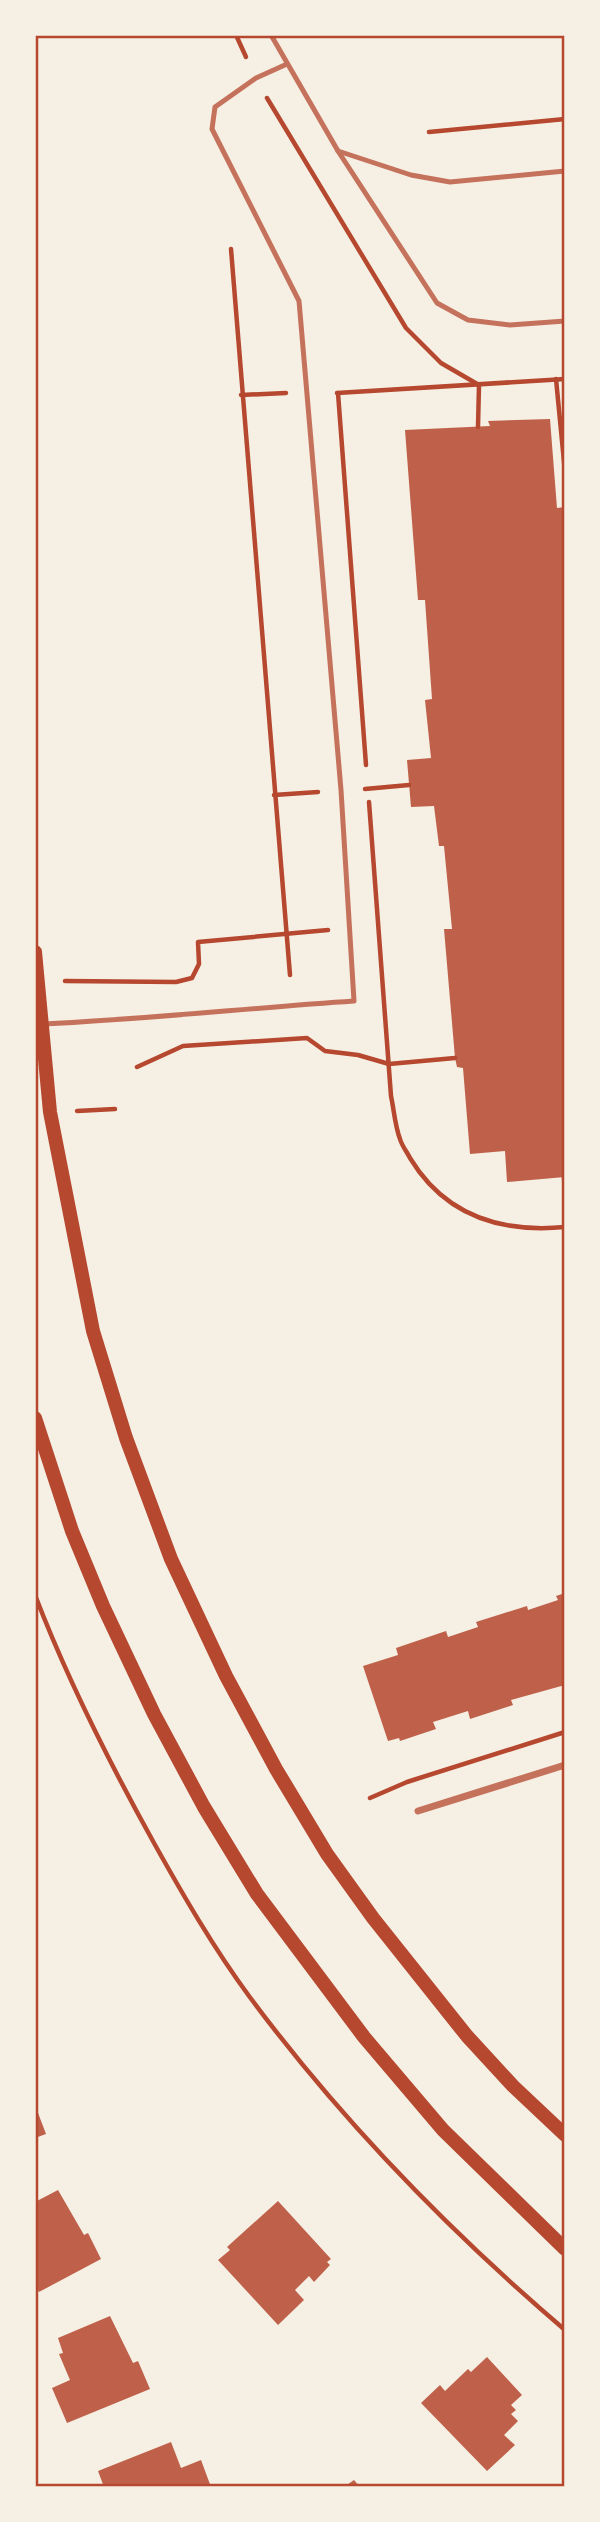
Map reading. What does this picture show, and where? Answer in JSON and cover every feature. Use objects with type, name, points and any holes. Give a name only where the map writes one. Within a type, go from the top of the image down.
[{"type":"main road","points":[[35,952],[38,1025],[50,1112],[93,1331],[126,1438],[171,1559],[220,1665],[275,1769],[327,1854],[373,1918],[467,2036],[513,2086],[565,2135]]},
{"type":"main road","points":[[35,1418],[72,1531],[103,1606],[172,1749],[257,1894],[364,2037],[443,2130],[565,2249]]},
{"type":"street","points":[[418,1811],[565,1765]]},
{"type":"lane","points":[[271,35],[338,151],[437,303],[468,320],[510,325],[565,321]]},
{"type":"lane","points":[[38,1025],[354,1001],[341,790],[299,301],[212,129],[215,107],[256,78],[287,64]]},
{"type":"lane","points":[[338,151],[411,175],[450,182],[565,172]]},
{"type":"path","points":[[236,35],[256,78],[406,328],[441,362],[479,386]]},
{"type":"path","points":[[429,132],[565,119]]},
{"type":"path","points":[[231,249],[290,975]]},
{"type":"path","points":[[556,379],[565,471]]},
{"type":"path","points":[[241,395],[305,391],[338,393],[565,379]]},
{"type":"path","points":[[478,427],[479,386]]},
{"type":"path","points":[[338,393],[366,767]]},
{"type":"path","points":[[367,778],[388,1064],[400,1140],[424,1180],[457,1206],[487,1222],[537,1230],[565,1227]]},
{"type":"path","points":[[37,981],[176,982],[192,978],[196,971],[199,964],[198,942],[350,928]]},
{"type":"path","points":[[137,1067],[183,1046],[307,1038],[325,1051],[358,1055],[388,1064],[455,1058]]},
{"type":"path","points":[[564,1177],[565,1197]]},
{"type":"path","points":[[35,1595],[82,1708],[129,1799],[188,1904],[248,1995],[321,2088],[387,2162],[455,2231],[565,2330]]},
{"type":"path","points":[[370,1798],[407,1782],[565,1732]]},
{"type":"building","points":[[550,419],[557,508],[565,507],[565,1177],[507,1182],[505,1151],[470,1154],[463,1068],[457,1067],[455,1058],[444,929],[452,929],[444,846],[439,846],[434,806],[411,807],[407,760],[431,758],[425,700],[432,699],[425,600],[418,600],[405,430],[490,426],[488,421]]},
{"type":"building","points":[[565,1593],[565,1685],[511,1700],[513,1705],[470,1719],[468,1711],[433,1722],[436,1729],[400,1741],[399,1738],[388,1741],[363,1666],[398,1655],[396,1648],[446,1631],[448,1637],[478,1627],[476,1622],[527,1606],[528,1610],[558,1600],[556,1596]]},
{"type":"building","points":[[35,2105],[46,2134],[35,2138]]},
{"type":"building","points":[[58,2190],[84,2235],[88,2233],[101,2259],[39,2292],[35,2285],[35,2202]]},
{"type":"building","points":[[278,2201],[331,2259],[327,2262],[330,2265],[314,2282],[309,2276],[295,2290],[304,2300],[278,2325],[218,2260],[230,2250],[227,2247]]},
{"type":"building","points":[[110,2316],[133,2363],[138,2361],[150,2389],[67,2423],[52,2388],[70,2380],[59,2354],[63,2353],[58,2338]]},
{"type":"building","points":[[487,2357],[522,2395],[511,2405],[516,2410],[511,2414],[518,2421],[504,2435],[515,2445],[487,2471],[421,2403],[440,2385],[445,2391],[468,2369],[471,2372]]},
{"type":"building","points":[[171,2442],[181,2468],[201,2460],[211,2487],[104,2487],[98,2471]]},
{"type":"building","points":[[354,2480],[360,2487],[344,2487]]}]
